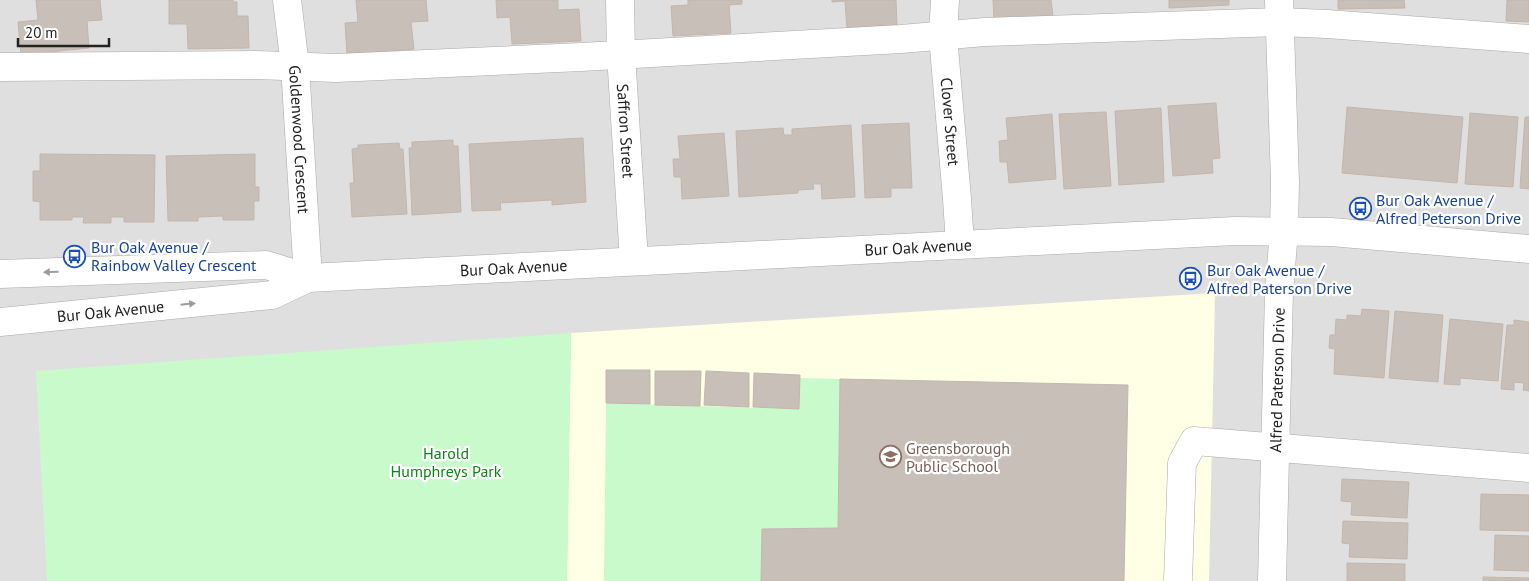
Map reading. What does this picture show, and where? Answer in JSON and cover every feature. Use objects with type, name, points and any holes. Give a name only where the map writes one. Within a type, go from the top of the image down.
[{"type":"street","name":"Goldenwood Crescent","points":[[287,0],[295,66],[308,278]]},
{"type":"street","name":"Saffron Street","points":[[620,0],[620,54],[634,261]]},
{"type":"street","name":"Clover Street","points":[[945,0],[943,36],[958,200],[960,244]]},
{"type":"street","points":[[0,68],[247,65],[336,68],[943,36],[1280,11],[1337,24],[1529,39]]},
{"type":"street","name":"Alfred Paterson Drive","points":[[1272,581],[1279,292],[1284,231],[1285,182],[1280,11]]},
{"type":"street","name":"Bur Oak Avenue","points":[[0,274],[266,265],[308,278],[1221,231],[1331,232],[1529,248]]},
{"type":"street","name":"Bur Oak Avenue","points":[[0,322],[272,295],[308,278]]},
{"type":"street","points":[[1178,581],[1182,463],[1194,441],[1529,468]]},
{"type":"shaded area","points":[[0,0],[1529,0],[1529,581],[0,581]]},
{"type":"shaded area","name":"Greensborough Public School","points":[[1215,293],[1209,581],[567,581],[571,333]]},
{"type":"green space","name":"Harold Humphreys Park","points":[[571,333],[567,581],[47,581],[36,371]]},
{"type":"green space","points":[[800,378],[840,379],[838,528],[762,529],[761,581],[604,581],[606,403],[799,409]]},
{"type":"building","points":[[36,0],[100,0],[102,20],[87,21],[89,48],[21,55],[18,22],[38,20]]},
{"type":"building","points":[[169,0],[233,0],[233,2],[237,2],[237,16],[248,16],[249,48],[188,49],[187,24],[169,24]]},
{"type":"building","points":[[356,0],[426,0],[428,21],[411,22],[414,49],[347,55],[345,23],[358,22]]},
{"type":"building","points":[[496,0],[558,0],[558,10],[579,9],[581,41],[512,44],[510,17],[497,18]]},
{"type":"building","points":[[688,0],[742,0],[742,4],[729,5],[731,33],[673,36],[671,6],[688,5]]},
{"type":"building","points":[[832,0],[896,0],[897,25],[847,29],[845,1],[832,2]]},
{"type":"building","points":[[993,0],[1051,0],[1053,16],[994,20]]},
{"type":"building","points":[[1169,0],[1229,0],[1229,5],[1169,8]]},
{"type":"building","points":[[1338,0],[1404,0],[1405,8],[1338,9]]},
{"type":"building","points":[[1507,0],[1529,0],[1529,22],[1506,21]]},
{"type":"building","points":[[1216,103],[1220,158],[1212,159],[1213,173],[1173,176],[1168,106]]},
{"type":"building","points":[[1347,107],[1463,117],[1457,183],[1342,173]]},
{"type":"building","points":[[1161,108],[1164,182],[1119,185],[1115,111]]},
{"type":"building","points":[[1106,112],[1111,186],[1064,189],[1059,114]]},
{"type":"building","points":[[1470,113],[1518,117],[1513,187],[1465,184]]},
{"type":"building","points":[[1052,114],[1056,179],[1009,183],[1007,162],[1000,162],[999,141],[1008,140],[1006,118]]},
{"type":"building","points":[[1525,117],[1529,117],[1529,189],[1520,188]]},
{"type":"building","points":[[909,123],[912,188],[891,188],[891,197],[865,198],[862,125]]},
{"type":"building","points":[[851,125],[855,197],[822,199],[821,184],[813,184],[814,189],[798,190],[798,193],[739,197],[736,131],[783,128],[784,135],[792,135],[792,129]]},
{"type":"building","points":[[724,133],[729,196],[682,199],[681,177],[674,177],[673,159],[680,159],[678,136]]},
{"type":"building","points":[[583,138],[586,202],[552,205],[552,200],[500,203],[501,210],[472,211],[469,144]]},
{"type":"building","points":[[453,140],[453,146],[458,146],[461,212],[412,215],[409,148],[412,148],[412,142]]},
{"type":"building","points":[[399,143],[400,149],[403,149],[407,214],[352,217],[350,183],[354,183],[352,149],[358,148],[358,145]]},
{"type":"building","points":[[40,154],[155,155],[154,222],[124,222],[124,217],[111,217],[111,223],[83,223],[84,217],[72,217],[72,220],[40,220],[40,202],[33,201],[33,171],[40,171]]},
{"type":"building","points":[[255,154],[255,187],[259,187],[259,201],[254,201],[254,220],[223,220],[223,216],[198,217],[198,221],[168,221],[166,156]]},
{"type":"building","points":[[1362,309],[1389,311],[1384,378],[1334,374],[1335,349],[1329,348],[1330,335],[1335,335],[1336,319],[1347,320],[1347,315],[1361,316]]},
{"type":"building","points":[[1395,311],[1443,315],[1438,382],[1389,378]]},
{"type":"building","points":[[1450,319],[1503,324],[1498,381],[1460,378],[1460,385],[1444,384]]},
{"type":"building","points":[[1514,320],[1529,322],[1529,391],[1523,390],[1524,383],[1514,382],[1514,390],[1501,389],[1507,325],[1514,325]]},
{"type":"building","points":[[606,370],[650,370],[650,404],[606,403]]},
{"type":"building","points":[[655,371],[701,371],[700,406],[655,405]]},
{"type":"building","points":[[706,371],[749,373],[749,407],[704,405]]},
{"type":"building","points":[[754,373],[800,375],[799,409],[753,407]]},
{"type":"building","points":[[840,379],[1128,385],[1124,581],[761,581],[762,529],[838,528]]},
{"type":"building","points":[[1342,479],[1409,482],[1407,518],[1351,515],[1352,502],[1341,501]]},
{"type":"building","points":[[1481,494],[1529,495],[1529,531],[1480,530]]},
{"type":"building","points":[[1343,521],[1408,523],[1407,559],[1349,557],[1350,544],[1342,543]]},
{"type":"building","points":[[1495,535],[1529,536],[1529,571],[1494,570]]},
{"type":"building","points":[[1347,563],[1405,564],[1405,581],[1347,581]]},
{"type":"building","points":[[1483,577],[1529,578],[1529,581],[1483,581]]},
{"type":"place","name":"Bur Oak Avenue / Alfred Peterson Drive","points":[[1360,209]]},
{"type":"place","name":"Bur Oak Avenue / Rainbow Valley Crescent","points":[[75,256]]},
{"type":"place","name":"Bur Oak Avenue / Alfred Paterson Drive","points":[[1191,279]]},
{"type":"place","name":"Greensborough Public School","points":[[890,457]]}]
